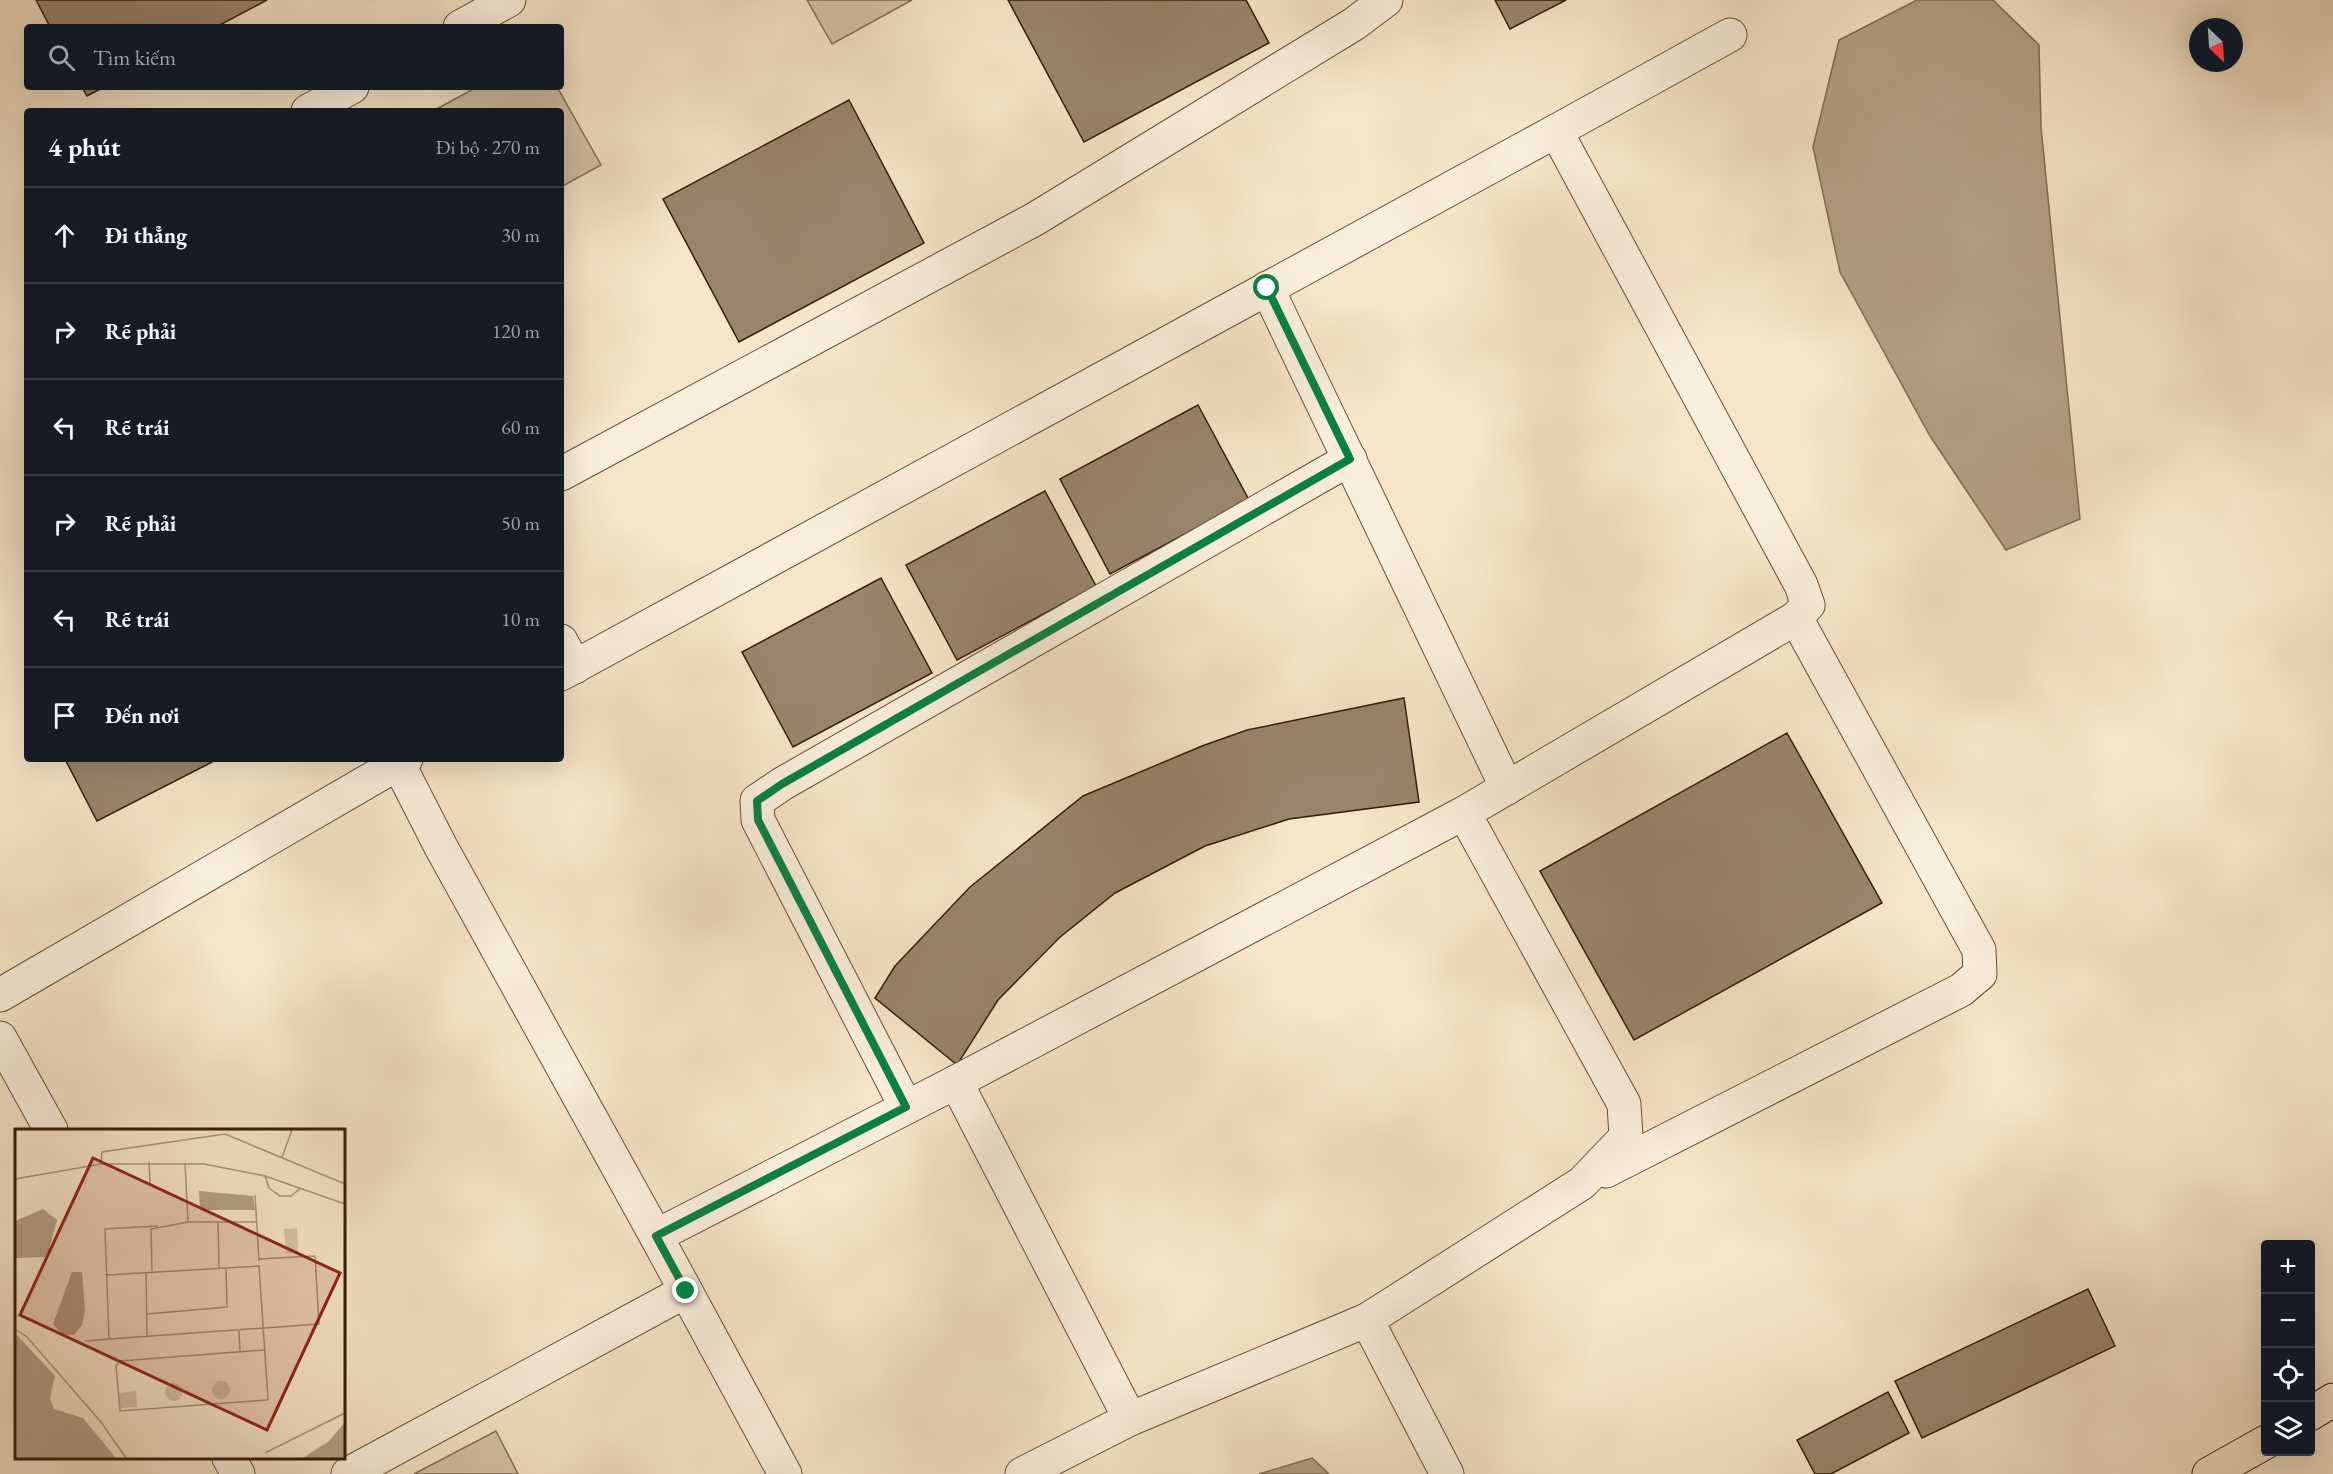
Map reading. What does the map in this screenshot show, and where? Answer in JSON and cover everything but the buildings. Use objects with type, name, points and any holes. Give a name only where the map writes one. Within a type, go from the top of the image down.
[{"type":"highway","points":[[2315,1411],[2333,1400]]},
{"type":"highway","points":[[2209,1474],[2256,1457]]},
{"type":"street","points":[[465,24],[509,0]]},
{"type":"street","points":[[564,472],[1035,219],[1354,24],[1386,0]]},
{"type":"street","points":[[566,660],[1267,288],[1731,35]]},
{"type":"street","points":[[314,108],[346,90]]},
{"type":"street","points":[[656,1236],[956,1082],[1464,813],[1796,618],[1808,605],[1802,585],[1556,131]]},
{"type":"street","points":[[1267,288],[1507,788]]},
{"type":"street","points":[[906,1107],[758,820],[757,801],[803,772],[1350,459]]},
{"type":"street","points":[[1022,1474],[1130,1419],[1367,1320],[1582,1183],[1961,990],[1980,974],[1979,950],[1796,618]]},
{"type":"street","points":[[0,995],[397,762]]},
{"type":"street","points":[[401,762],[441,847],[785,1474]]},
{"type":"street","points":[[1464,813],[1624,1104],[1626,1137],[1582,1183]]},
{"type":"street","points":[[0,1038],[50,1129]]},
{"type":"street","points":[[956,1082],[1130,1419]]},
{"type":"street","points":[[348,1474],[686,1291]]},
{"type":"street","points":[[1367,1320],[1447,1474]]},
{"type":"street","points":[[230,1459],[238,1474]]},
{"type":"shaded area","points":[[807,0],[912,0],[832,44]]},
{"type":"shaded area","points":[[1917,0],[1993,0],[2039,45],[2041,127],[2080,519],[2006,550],[1930,436],[1840,272],[1813,147],[1839,40]]},
{"type":"shaded area","points":[[472,90],[559,90],[601,165],[564,185],[564,108],[438,108]]},
{"type":"shaded area","points":[[496,1431],[518,1474],[414,1474]]},
{"type":"shaded area","points":[[1312,1458],[1329,1474],[1259,1474]]},
{"type":"route","points":[[686,1291],[656,1236],[906,1107],[758,820],[757,801],[782,784],[1350,459],[1267,288]]}]
